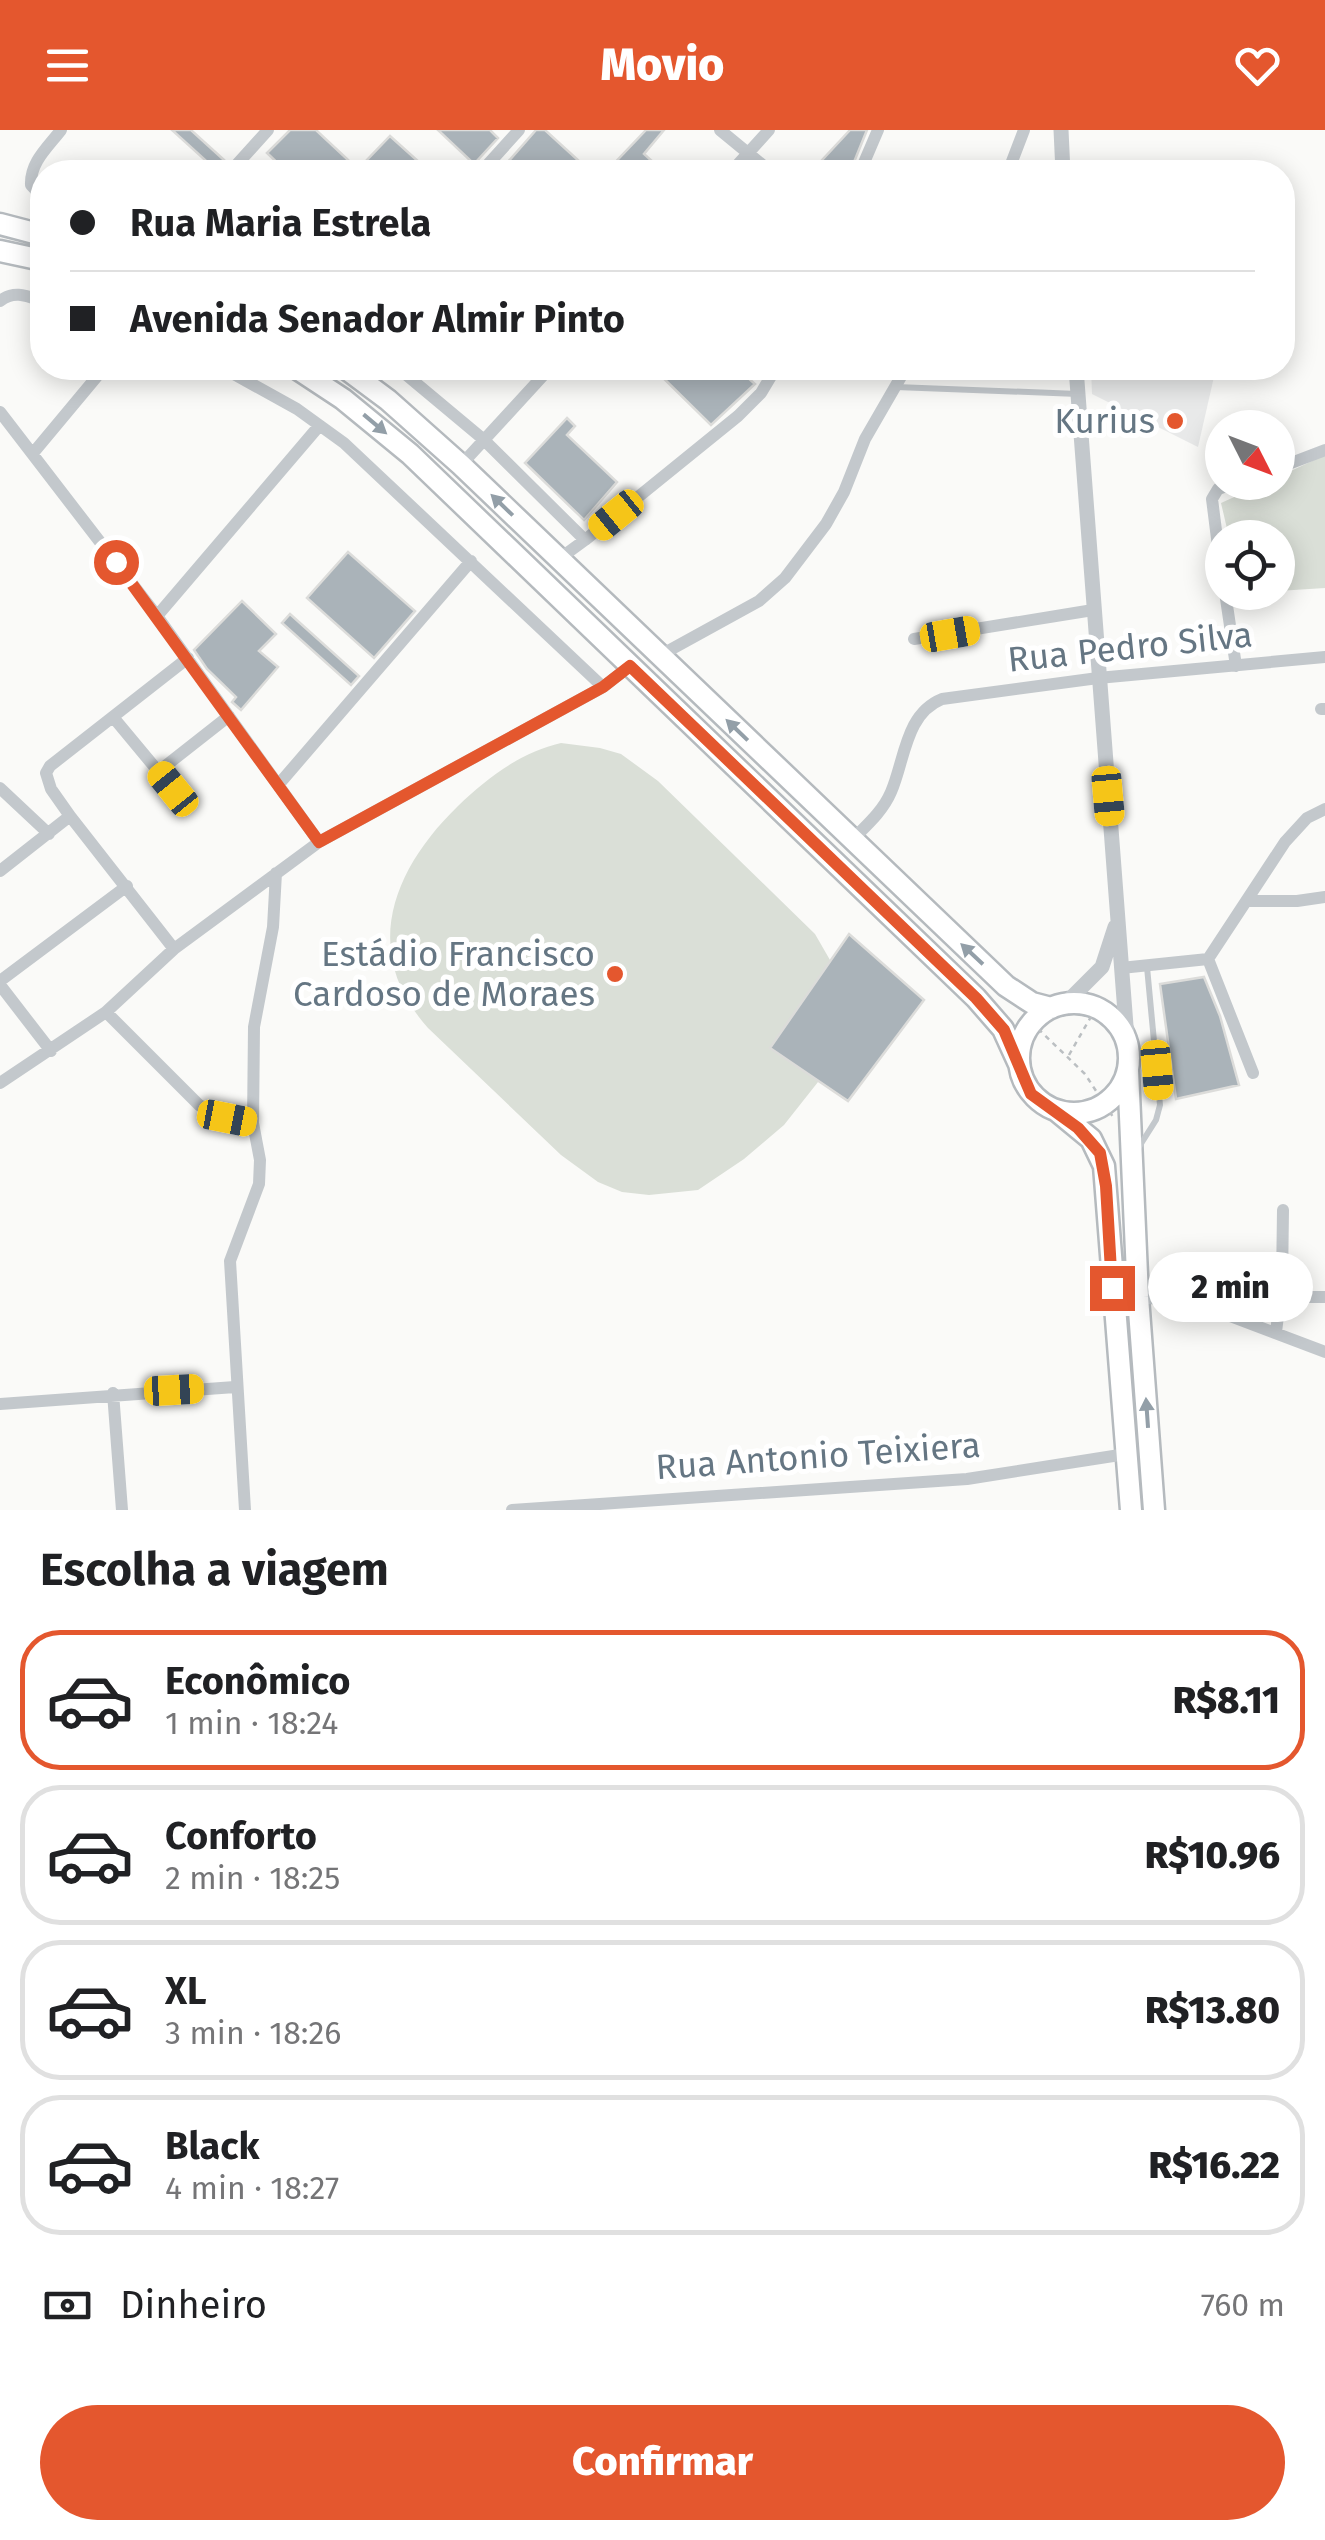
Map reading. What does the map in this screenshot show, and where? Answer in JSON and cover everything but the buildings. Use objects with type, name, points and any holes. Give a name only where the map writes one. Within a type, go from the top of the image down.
[{"type":"main road","points":[[0,224],[30,232]]},
{"type":"main road","points":[[0,250],[30,257]]},
{"type":"main road","points":[[314,380],[410,454],[976,998],[1004,1030],[1031,1094],[1090,1139],[1104,1166],[1131,1510]]},
{"type":"main road","points":[[361,380],[461,466],[1006,986],[1032,1002],[1096,1008],[1111,1017],[1127,1039],[1138,1298],[1154,1510]]},
{"type":"main road","points":[[1019,1064],[1023,1038],[1032,1023],[1058,1006]]},
{"type":"main road","points":[[1057,1111],[1086,1113],[1106,1102],[1122,1086],[1128,1071]]},
{"type":"street","points":[[38,160],[61,130]]},
{"type":"street","points":[[241,160],[268,130]]},
{"type":"street","points":[[491,160],[519,130]]},
{"type":"street","points":[[720,130],[756,160]]},
{"type":"street","points":[[742,160],[769,130]]},
{"type":"street","points":[[865,160],[878,130]]},
{"type":"street","points":[[1013,160],[1024,130]]},
{"type":"street","points":[[1060,130],[1062,160]]},
{"type":"street","points":[[0,301],[10,294],[30,297]]},
{"type":"street","points":[[34,452],[94,380]]},
{"type":"street","points":[[243,380],[344,444],[603,687]]},
{"type":"street","points":[[412,380],[483,439],[586,540]]},
{"type":"street","points":[[461,466],[539,380]]},
{"type":"street","points":[[560,560],[738,416],[769,380]]},
{"type":"street","points":[[659,656],[731,618],[785,578],[826,524],[844,492],[865,439],[899,380]]},
{"type":"street","points":[[1077,380],[1127,1039]]},
{"type":"street","points":[[0,412],[157,616],[319,842]]},
{"type":"street","points":[[157,616],[320,426]]},
{"type":"street","points":[[1295,461],[1325,450]]},
{"type":"street","points":[[278,784],[471,562]]},
{"type":"street","points":[[914,639],[1094,610]]},
{"type":"street","points":[[1228,610],[1236,666]]},
{"type":"street","name":"Rua Pedro Silva","points":[[852,840],[874,818],[890,793],[915,723],[926,708],[942,699],[1098,678],[1325,657]]},
{"type":"street","points":[[174,949],[70,816],[47,780],[50,766],[188,658]]},
{"type":"street","points":[[0,1082],[106,1012],[174,949],[319,842],[603,687],[630,666]]},
{"type":"street","points":[[159,771],[229,716]]},
{"type":"street","points":[[114,717],[187,806]]},
{"type":"street","points":[[0,788],[49,834]]},
{"type":"street","points":[[1121,968],[1208,959],[1296,828],[1325,809]]},
{"type":"street","points":[[0,871],[70,816]]},
{"type":"street","points":[[246,1510],[235,1386],[230,1261],[258,1184],[260,1160],[253,1124],[254,1027],[273,927],[276,872]]},
{"type":"street","points":[[51,1051],[0,983],[127,886]]},
{"type":"street","points":[[1248,900],[1325,897]]},
{"type":"street","points":[[1058,1006],[1102,966],[1118,914]]},
{"type":"street","points":[[1208,959],[1253,1074]]},
{"type":"street","points":[[106,1012],[199,1105],[214,1114],[253,1124]]},
{"type":"street","points":[[1276,1332],[1283,1210]]},
{"type":"street","points":[[1281,1297],[1325,1297]]},
{"type":"street","points":[[1138,1298],[1193,1302],[1325,1352]]},
{"type":"street","points":[[0,1404],[235,1386]]},
{"type":"street","points":[[113,1394],[122,1510]]},
{"type":"street","name":"Rua Antonio Teixiera","points":[[512,1510],[667,1504],[967,1479],[1126,1454]]},
{"type":"lane","points":[[895,387],[1078,394]]},
{"type":"lane","points":[[1131,1160],[1149,1133],[1160,1105],[1147,967]]},
{"type":"path","points":[[1069,1057],[1096,1008]]},
{"type":"path","points":[[1032,1023],[1069,1057],[1106,1102],[1115,1123]]},
{"type":"shaded area","name":"Kurius","points":[[1091,380],[1213,380],[1198,447],[1092,394]]},
{"type":"shaded area","points":[[1325,455],[1325,588],[1295,590],[1295,520],[1225,520],[1221,503],[1228,500],[1295,500],[1295,469]]},
{"type":"shaded area","name":"Estádio Francisco Cardoso de Moraes","points":[[561,743],[621,754],[658,781],[815,934],[830,960],[839,988],[830,1060],[818,1082],[784,1125],[744,1159],[698,1190],[649,1195],[622,1192],[598,1182],[561,1155],[428,1028],[407,999],[395,970],[390,941],[393,913],[402,884],[435,831],[493,776],[532,753]]},
{"type":"place","name":"Kurius","points":[[1175,421]]},
{"type":"place","name":"Estádio Francisco Cardoso de Moraes","points":[[615,974]]},
{"type":"route","points":[[116,562],[319,842],[603,687],[630,666],[976,998],[1004,1030],[1031,1094],[1090,1139],[1104,1166],[1112,1288]]}]
